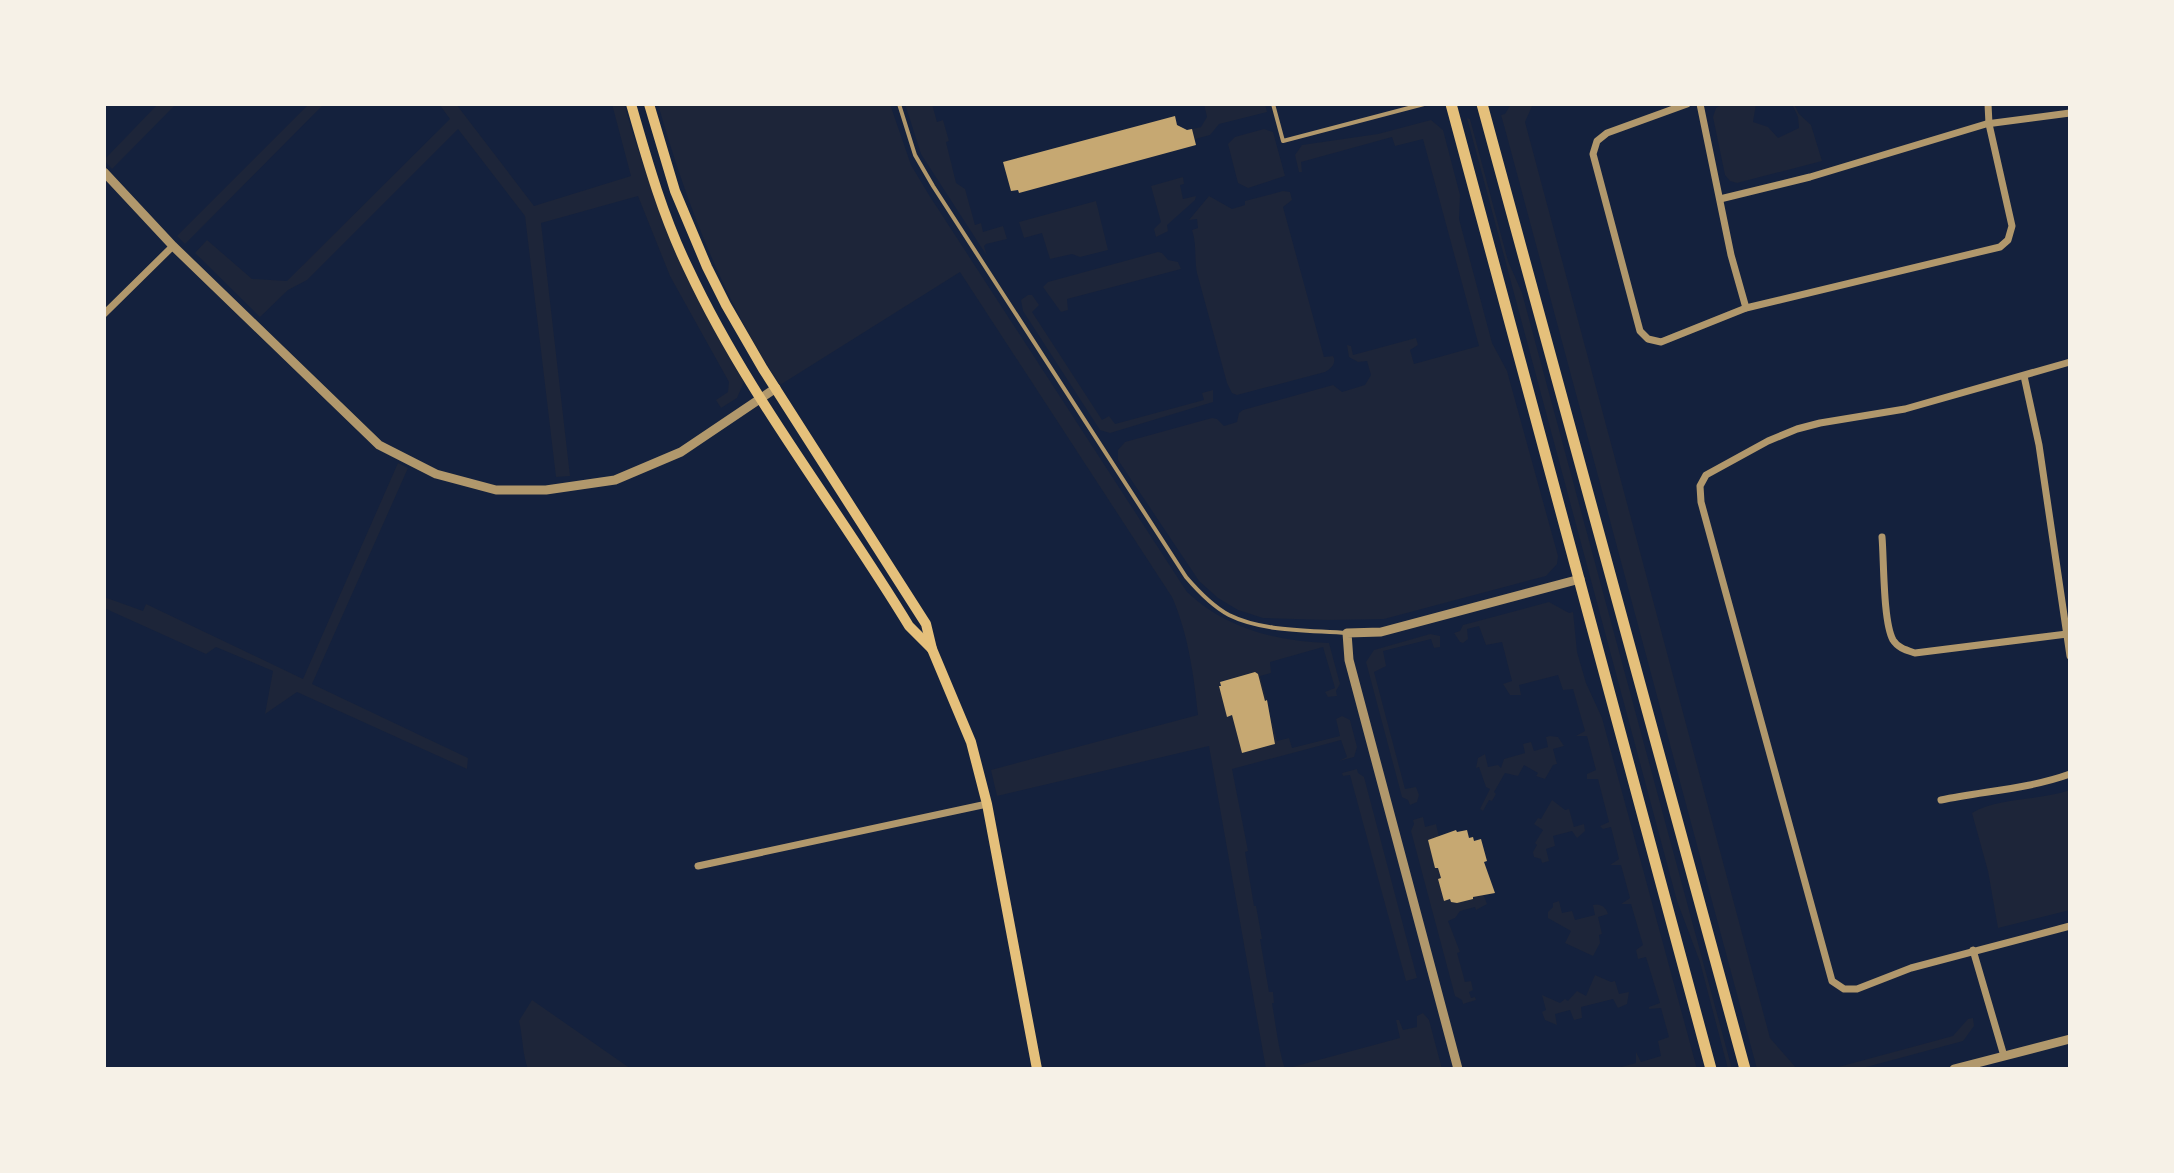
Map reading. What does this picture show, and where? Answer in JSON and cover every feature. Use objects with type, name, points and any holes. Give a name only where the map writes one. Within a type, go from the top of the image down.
[{"type":"main road","points":[[631,104],[662,204],[688,270],[723,337],[909,626],[932,649]]},
{"type":"main road","points":[[649,104],[675,191],[692,235],[726,305],[926,624],[932,649],[971,742],[987,804],[1037,1069]]},
{"type":"main road","points":[[1451,104],[1711,1069]]},
{"type":"main road","points":[[1482,104],[1745,1069]]},
{"type":"street","points":[[1687,104],[1607,133],[1597,141],[1593,154],[1640,331],[1648,339],[1661,342],[1746,308],[2000,247],[2008,240],[2012,226],[1989,124],[1988,104]]},
{"type":"street","points":[[1700,104],[1738,284],[1746,308]]},
{"type":"street","points":[[1720,199],[1810,177],[1989,124],[2070,113]]},
{"type":"street","points":[[104,172],[173,246],[379,445],[436,474],[496,490],[546,490],[615,480],[681,452],[776,388]]},
{"type":"street","points":[[104,314],[173,246]]},
{"type":"street","points":[[2070,362],[1905,409],[1797,429],[1706,475],[1700,486],[1701,502],[1832,981],[1844,989],[1857,989],[1911,968],[2070,926]]},
{"type":"street","points":[[2024,376],[2039,445],[2070,656]]},
{"type":"street","points":[[1882,537],[1888,626],[1894,641],[1904,650],[1915,653],[2067,634]]},
{"type":"street","points":[[1458,1069],[1349,660],[1347,633],[1381,632],[1580,579]]},
{"type":"street","points":[[1941,800],[2021,788],[2070,774]]},
{"type":"street","points":[[698,866],[987,804]]},
{"type":"street","points":[[1973,950],[2004,1056]]},
{"type":"street","points":[[1954,1069],[2070,1039]]},
{"type":"lane","points":[[899,104],[915,155],[931,182],[1186,577],[1203,596],[1229,615],[1261,624],[1347,633]]},
{"type":"lane","points":[[1273,104],[1283,141],[1424,104]]},
{"type":"shaded area","points":[[158,104],[176,104],[112,169],[104,160]]},
{"type":"shaded area","points":[[309,104],[324,104],[185,244],[177,236]]},
{"type":"shaded area","points":[[439,104],[456,104],[534,206],[631,176],[612,104],[624,104],[675,247],[707,315],[744,382],[737,398],[721,408],[716,400],[728,392],[729,382],[670,276],[638,196],[541,223],[570,476],[556,477],[525,216],[458,129],[307,280],[288,290],[260,317],[195,253],[207,240],[252,279],[287,281],[450,119]]},
{"type":"shaded area","points":[[658,104],[890,104],[911,165],[929,195],[1187,592],[1218,615],[1253,631],[1290,640],[1329,643],[1340,684],[1337,696],[1328,697],[1325,692],[1335,688],[1323,647],[1270,662],[1271,673],[1260,676],[1265,701],[1255,672],[1221,681],[1219,687],[1227,716],[1232,715],[1242,753],[1275,744],[1271,715],[1277,741],[1289,738],[1292,748],[1340,736],[1336,719],[1342,716],[1350,720],[1357,747],[1354,757],[1339,761],[1347,757],[1341,740],[1232,769],[1285,1069],[1266,1069],[1209,746],[997,796],[991,770],[1198,715],[1186,640],[1172,597],[960,272],[780,385],[741,319],[708,249]]},
{"type":"shaded area","points":[[905,104],[932,104],[937,122],[943,120],[956,183],[965,189],[975,225],[981,223],[983,232],[1003,226],[1007,239],[986,244],[987,256],[921,154]]},
{"type":"shaded area","points":[[1204,104],[1265,104],[1267,112],[1219,124],[1210,135],[1195,139],[1192,129],[1201,127],[1207,117]]},
{"type":"shaded area","points":[[1511,104],[1533,104],[1525,122],[1770,1038],[1797,1069],[1757,1069],[1501,115]]},
{"type":"shaded area","points":[[1723,104],[1756,104],[1753,122],[1768,127],[1778,138],[1799,128],[1794,104],[1799,114],[1811,125],[1822,161],[1737,183],[1730,181],[1725,175],[1713,117],[1716,108]]},
{"type":"shaded area","points":[[1467,118],[1470,119],[1508,261],[1522,293],[1732,1069],[1728,1069],[1700,962],[1677,901]]},
{"type":"shaded area","points":[[1431,120],[1443,130],[1460,195],[1459,219],[1492,343],[1507,371],[1558,556],[1557,564],[1546,576],[1384,619],[1263,618],[1238,610],[1199,581],[1118,460],[1118,450],[1125,442],[1212,418],[1224,426],[1237,422],[1243,410],[1333,385],[1342,392],[1365,385],[1371,375],[1367,361],[1358,362],[1349,357],[1347,345],[1351,346],[1353,355],[1416,338],[1418,345],[1410,350],[1414,364],[1479,346],[1423,139],[1395,146],[1392,137],[1301,162],[1302,172],[1299,172],[1295,155],[1302,145],[1378,134]]},
{"type":"shaded area","points":[[1264,129],[1273,132],[1285,176],[1248,188],[1238,183],[1228,144],[1235,137]]},
{"type":"shaded area","points":[[1183,177],[1184,184],[1180,185],[1183,199],[1196,196],[1195,200],[1167,225],[1168,231],[1156,237],[1154,229],[1161,222],[1151,186]]},
{"type":"shaded area","points":[[1290,192],[1292,200],[1283,207],[1324,357],[1333,356],[1334,363],[1325,372],[1237,395],[1232,393],[1227,383],[1197,273],[1192,230],[1198,228],[1197,219],[1189,220],[1209,196],[1232,209],[1245,205],[1245,201]]},
{"type":"shaded area","points":[[1096,201],[1108,250],[1080,257],[1072,254],[1050,259],[1042,233],[1024,238],[1019,222]]},
{"type":"shaded area","points":[[1158,252],[1168,260],[1178,262],[1181,269],[1067,299],[1068,310],[1061,312],[1043,287],[1048,282]]},
{"type":"shaded area","points":[[1032,295],[1039,305],[1032,312],[1102,420],[1109,416],[1115,424],[1204,400],[1202,393],[1213,390],[1213,402],[1110,433],[1100,430],[1023,311],[1021,300]]},
{"type":"shaded area","points":[[398,463],[408,468],[312,684],[468,758],[467,769],[297,692],[265,714],[273,671],[216,647],[206,654],[104,608],[104,597],[143,611],[146,604],[303,679]]},
{"type":"shaded area","points":[[1549,602],[1569,613],[1573,612],[1577,652],[1586,683],[1602,718],[1697,1069],[1614,1069],[1636,1063],[1636,1052],[1641,1062],[1661,1056],[1658,1041],[1669,1037],[1661,1008],[1649,1009],[1660,1003],[1646,957],[1638,959],[1636,950],[1643,945],[1631,904],[1621,904],[1630,898],[1621,865],[1610,865],[1619,859],[1611,827],[1603,829],[1600,826],[1609,822],[1598,779],[1587,779],[1587,774],[1596,770],[1587,736],[1576,736],[1585,731],[1573,689],[1563,690],[1558,675],[1519,685],[1521,695],[1510,695],[1503,684],[1512,681],[1502,642],[1486,645],[1479,626],[1467,629],[1468,639],[1463,643],[1454,633],[1460,631],[1463,625]]},
{"type":"shaded area","points":[[1430,634],[1440,636],[1440,647],[1434,648],[1431,639],[1383,651],[1386,666],[1374,672],[1405,789],[1416,787],[1419,795],[1417,802],[1410,805],[1402,797],[1366,662],[1374,650]]},
{"type":"shaded area","points":[[1546,737],[1558,737],[1564,746],[1553,749],[1557,764],[1553,765],[1545,779],[1536,776],[1538,773],[1524,765],[1518,776],[1505,773],[1492,801],[1489,800],[1483,811],[1480,809],[1490,789],[1486,787],[1479,767],[1476,768],[1478,758],[1485,754],[1488,767],[1498,765],[1501,768],[1504,759],[1525,753],[1523,744],[1531,742],[1534,751],[1548,747]]},
{"type":"shaded area","points":[[1357,769],[1364,777],[1417,978],[1406,981],[1350,775],[1343,776],[1342,773]]},
{"type":"shaded area","points":[[2070,790],[2070,910],[1998,928],[1988,871],[1972,813],[1994,804]]},
{"type":"shaded area","points":[[1552,800],[1565,810],[1569,809],[1574,827],[1584,824],[1585,831],[1577,838],[1572,831],[1553,836],[1555,846],[1546,849],[1549,861],[1542,863],[1533,852],[1543,830],[1534,824],[1538,818],[1541,819]]},
{"type":"shaded area","points":[[1423,817],[1425,827],[1436,824],[1439,837],[1428,841],[1441,878],[1438,880],[1444,901],[1481,894],[1487,904],[1476,910],[1475,907],[1460,911],[1448,921],[1460,952],[1457,953],[1465,982],[1471,981],[1473,990],[1469,992],[1471,998],[1475,997],[1476,1000],[1463,1004],[1455,996],[1411,831],[1413,820]]},
{"type":"shaded area","points":[[1559,901],[1562,913],[1572,911],[1575,920],[1595,915],[1593,905],[1606,909],[1608,914],[1598,917],[1602,934],[1593,956],[1565,943],[1571,931],[1548,918],[1553,903]]},
{"type":"shaded area","points":[[1595,975],[1615,981],[1619,994],[1629,992],[1627,1004],[1618,1008],[1613,999],[1581,1007],[1582,1018],[1574,1020],[1570,1010],[1555,1014],[1557,1025],[1545,1020],[1542,995],[1560,1003],[1565,999],[1568,1001],[1577,991],[1586,996]]},
{"type":"shaded area","points":[[532,1000],[631,1069],[528,1069],[519,1021]]},
{"type":"shaded area","points":[[1423,1013],[1429,1020],[1442,1069],[1285,1069],[1400,1038],[1396,1020],[1399,1020],[1403,1030],[1417,1027],[1417,1016]]},
{"type":"shaded area","points":[[1973,1018],[1974,1026],[1963,1041],[1859,1069],[1831,1069],[1953,1036],[1968,1019]]},
{"type":"building","points":[[1175,116],[1177,125],[1192,129],[1196,145],[1019,193],[1018,190],[1011,191],[1003,162]]},
{"type":"building","points":[[1255,672],[1267,700],[1275,744],[1242,753],[1232,715],[1227,717],[1219,686],[1220,682]]},
{"type":"building","points":[[1456,830],[1467,830],[1469,838],[1473,837],[1474,841],[1481,839],[1487,861],[1484,862],[1495,893],[1457,903],[1450,899],[1444,901],[1438,879],[1441,878],[1438,868],[1435,868],[1428,840]]}]
